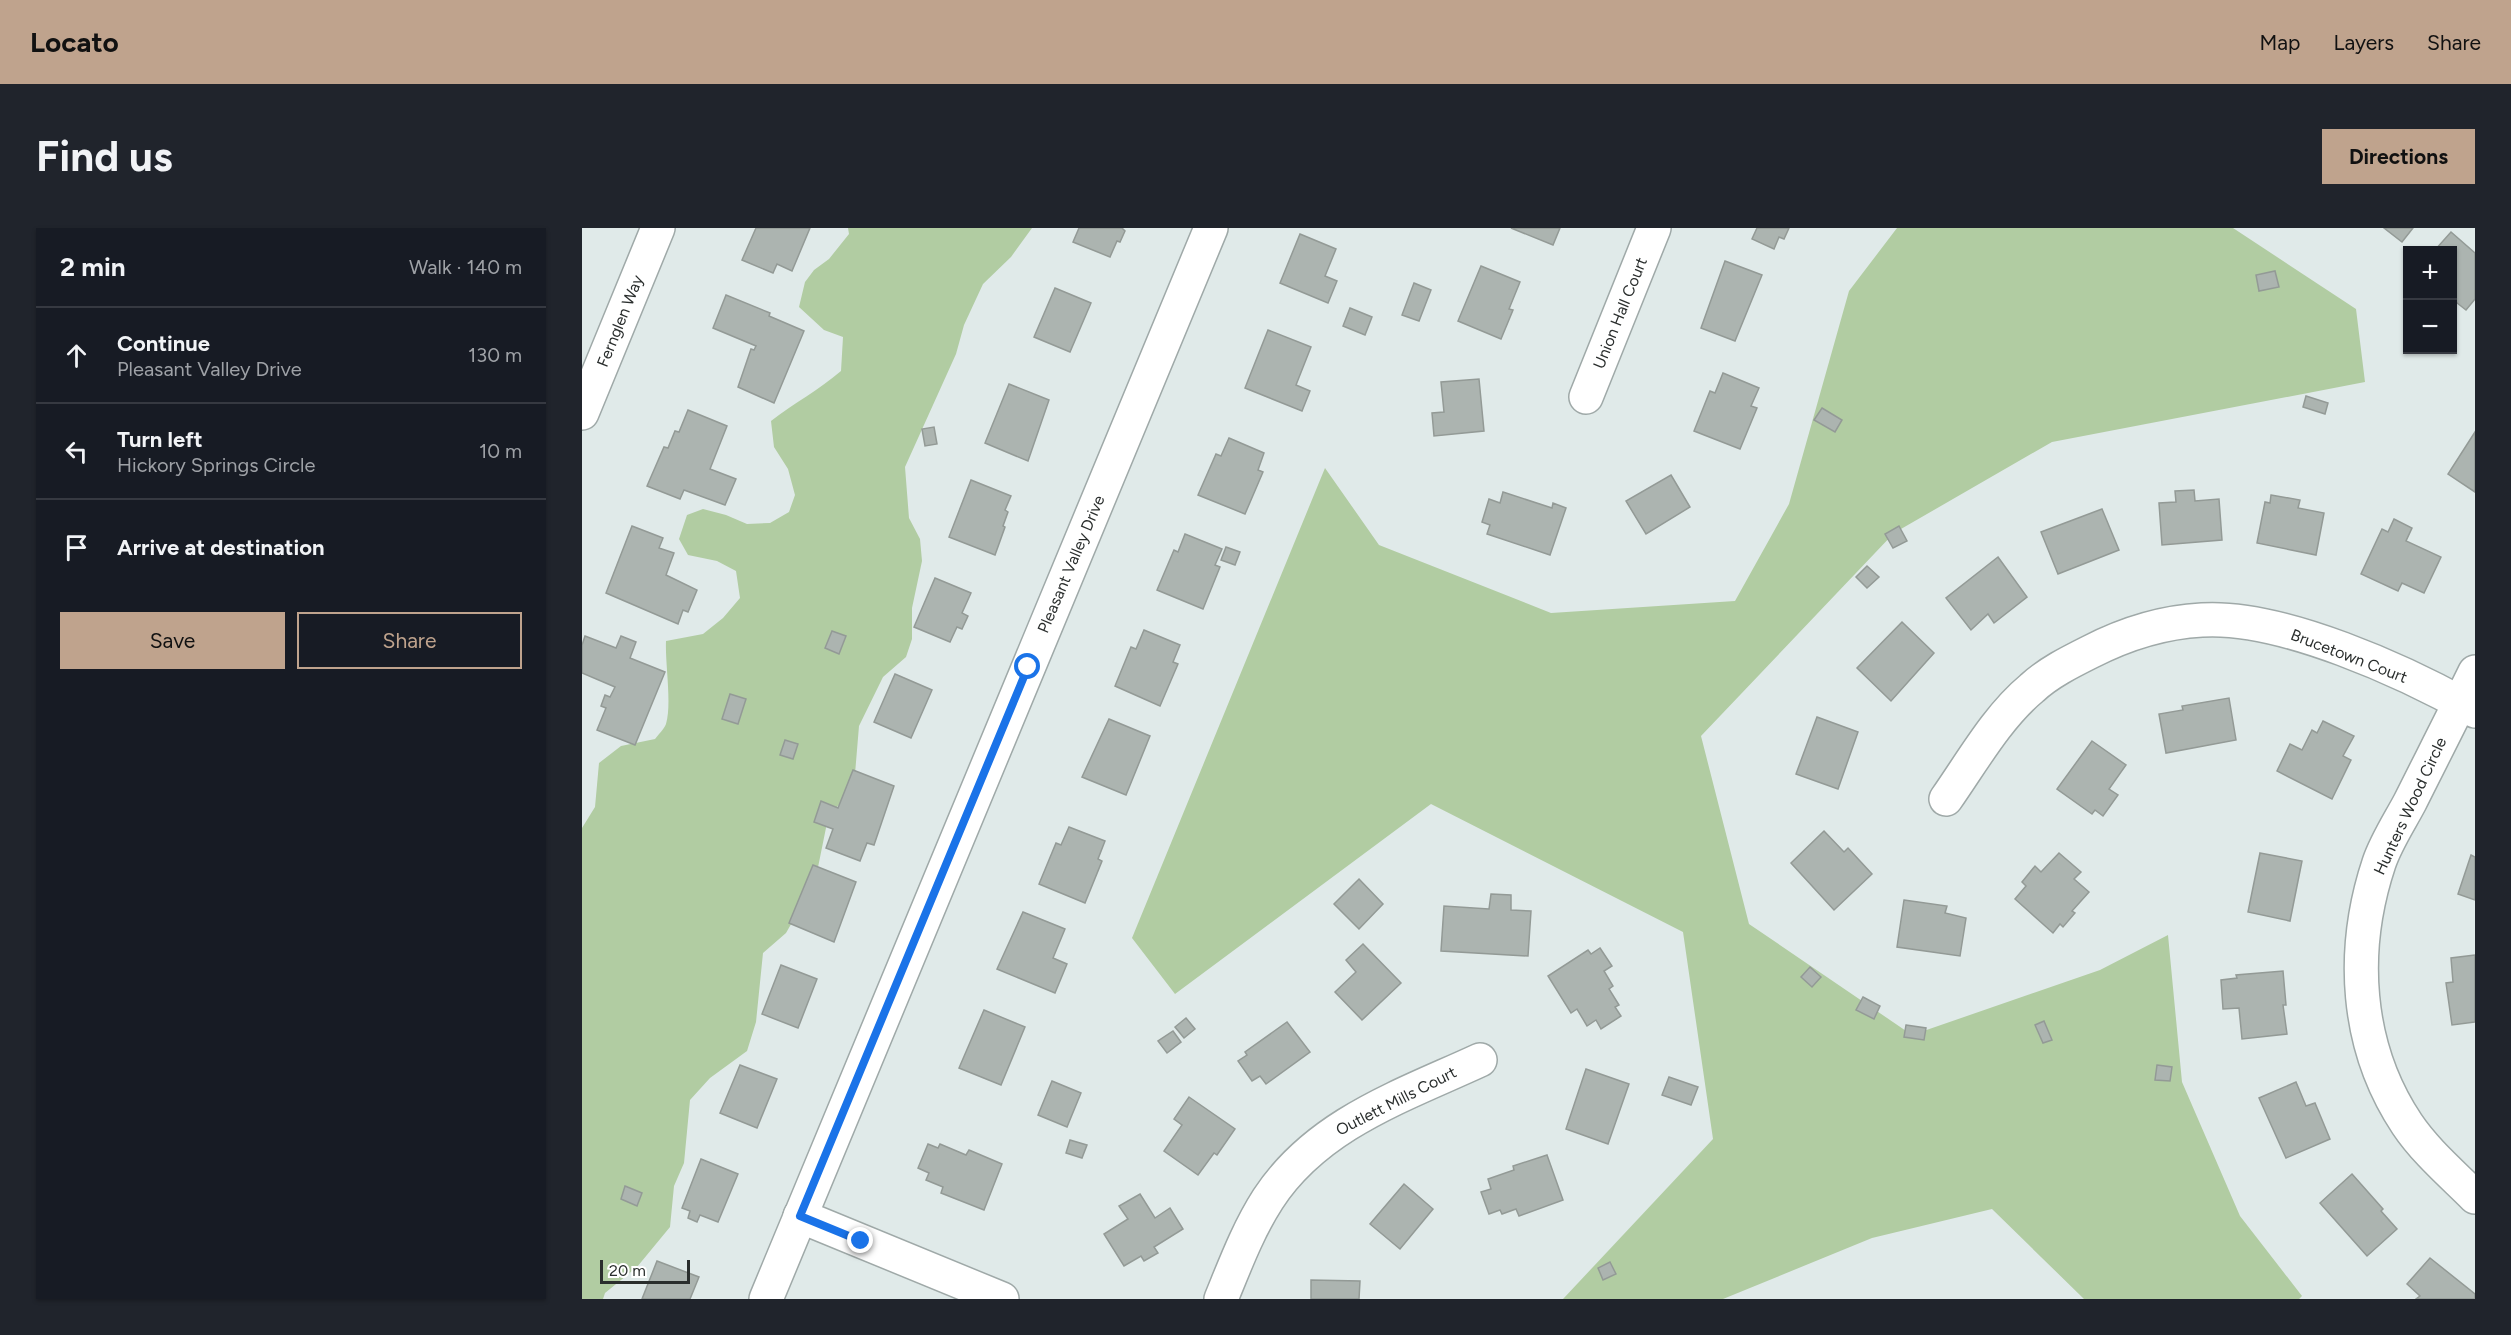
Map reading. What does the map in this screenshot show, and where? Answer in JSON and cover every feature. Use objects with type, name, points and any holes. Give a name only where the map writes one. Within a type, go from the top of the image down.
[{"type":"street","name":"Fernglen Way","points":[[582,413],[658,228]]},
{"type":"street","name":"Pleasant Valley Drive","points":[[766,1299],[1211,228]]},
{"type":"street","name":"Union Hall Court","points":[[1586,398],[1654,228]]},
{"type":"street","name":"Brucetown Court","points":[[1946,799],[1998,725],[2032,688],[2074,660],[2118,638],[2164,625],[2204,620],[2226,621],[2249,623],[2304,635],[2373,663],[2467,707]]},
{"type":"street","name":"Hunters Wood Circle","points":[[2475,672],[2467,707],[2380,860],[2367,907],[2362,943],[2360,989],[2368,1037],[2383,1081],[2408,1125],[2446,1169],[2475,1197]]},
{"type":"street","name":"Outlett Mills Court","points":[[1221,1299],[1248,1233],[1269,1198],[1295,1165],[1325,1137],[1357,1118],[1480,1060]]},
{"type":"street","points":[[800,1216],[1002,1299]]},
{"type":"green space","points":[[848,228],[1032,228],[1011,257],[983,284],[964,325],[956,354],[905,467],[909,518],[920,539],[922,561],[912,608],[912,639],[906,657],[883,677],[859,726],[854,786],[828,818],[815,882],[786,933],[763,953],[756,1022],[747,1051],[710,1078],[690,1100],[684,1163],[674,1186],[670,1227],[637,1267],[605,1293],[603,1299],[582,1299],[582,828],[595,807],[599,763],[621,746],[655,739],[666,724],[668,706],[666,641],[703,634],[723,618],[740,598],[736,571],[717,561],[688,555],[679,539],[687,515],[703,509],[747,524],[770,523],[789,512],[795,495],[788,469],[774,447],[771,421],[841,371],[843,337],[824,330],[799,307],[805,282],[814,270],[829,259],[849,234]]},
{"type":"green space","points":[[1897,228],[2233,228],[2356,309],[2365,382],[2052,442],[1894,533],[1701,736],[1749,924],[1912,1035],[2100,970],[2168,935],[2182,1082],[2240,1216],[2302,1296],[2299,1299],[2084,1299],[1992,1209],[1872,1238],[1723,1299],[1563,1299],[1713,1139],[1683,932],[1431,804],[1175,994],[1132,938],[1325,468],[1379,545],[1551,613],[1735,601],[1789,504],[1849,291]]},
{"type":"building","points":[[756,228],[810,228],[792,271],[777,264],[773,273],[742,260]]},
{"type":"building","points":[[1079,228],[1122,228],[1125,231],[1120,242],[1117,241],[1110,257],[1073,242]]},
{"type":"building","points":[[1511,228],[1560,228],[1553,245]]},
{"type":"building","points":[[1757,228],[1789,228],[1784,239],[1779,237],[1774,249],[1752,239]]},
{"type":"building","points":[[2384,228],[2413,228],[2402,242]]},
{"type":"building","points":[[2451,232],[2475,253],[2475,299],[2466,310],[2457,303],[2457,246],[2439,246]]},
{"type":"building","points":[[1300,234],[1336,249],[1325,276],[1337,281],[1328,303],[1280,283]]},
{"type":"building","points":[[1725,261],[1762,275],[1735,341],[1701,328]]},
{"type":"building","points":[[1481,266],[1520,282],[1509,309],[1513,310],[1501,339],[1458,321]]},
{"type":"building","points":[[2275,271],[2279,287],[2259,291],[2256,275]]},
{"type":"building","points":[[1414,283],[1431,290],[1419,321],[1402,315]]},
{"type":"building","points":[[1055,288],[1091,303],[1070,352],[1034,337]]},
{"type":"building","points":[[726,295],[770,313],[769,316],[804,331],[774,403],[738,387],[751,349],[754,350],[756,346],[713,328]]},
{"type":"building","points":[[1350,308],[1372,317],[1365,335],[1343,326]]},
{"type":"building","points":[[1268,330],[1311,347],[1296,385],[1310,391],[1302,411],[1245,388]]},
{"type":"building","points":[[1723,373],[1759,388],[1751,406],[1757,408],[1740,449],[1694,431],[1710,391],[1715,393]]},
{"type":"building","points":[[1479,379],[1484,431],[1434,436],[1432,413],[1444,412],[1441,382]]},
{"type":"building","points":[[1009,384],[1049,400],[1028,461],[985,443]]},
{"type":"building","points":[[2306,396],[2328,403],[2325,414],[2303,407]]},
{"type":"building","points":[[1822,408],[1842,420],[1835,432],[1814,420]]},
{"type":"building","points":[[688,410],[727,426],[710,469],[736,479],[725,505],[684,490],[680,499],[647,486],[664,447],[668,448],[675,431],[679,432]]},
{"type":"building","points":[[934,427],[937,444],[925,446],[922,429]]},
{"type":"building","points":[[2475,432],[2475,492],[2448,474]]},
{"type":"building","points":[[1229,438],[1264,453],[1258,470],[1263,472],[1245,514],[1198,495],[1216,454],[1221,456]]},
{"type":"building","points":[[1671,475],[1690,507],[1646,534],[1626,501]]},
{"type":"building","points":[[971,480],[1011,496],[1005,510],[1008,512],[1003,526],[1005,527],[995,555],[949,537]]},
{"type":"building","points":[[2194,490],[2195,501],[2219,499],[2222,540],[2162,545],[2159,503],[2176,502],[2175,491]]},
{"type":"building","points":[[1503,492],[1552,508],[1553,503],[1566,508],[1550,555],[1487,534],[1490,525],[1482,522],[1489,499],[1500,503]]},
{"type":"building","points":[[2271,495],[2300,500],[2298,508],[2324,513],[2316,555],[2257,543],[2265,502],[2270,503]]},
{"type":"building","points":[[2102,509],[2119,550],[2058,574],[2041,532]]},
{"type":"building","points":[[2394,519],[2412,528],[2406,541],[2441,557],[2424,593],[2402,583],[2398,591],[2361,574],[2382,529],[2388,532]]},
{"type":"building","points":[[632,526],[663,538],[659,548],[674,553],[666,575],[697,590],[688,612],[683,610],[678,624],[606,593]]},
{"type":"building","points":[[1899,526],[1907,541],[1893,548],[1885,534]]},
{"type":"building","points":[[1185,534],[1222,549],[1215,565],[1220,567],[1203,609],[1157,590],[1174,550],[1178,552]]},
{"type":"building","points":[[1226,547],[1240,552],[1235,565],[1221,560]]},
{"type":"building","points":[[1998,557],[2027,597],[1994,623],[1988,614],[1971,630],[1946,598]]},
{"type":"building","points":[[1867,566],[1879,577],[1867,588],[1856,577]]},
{"type":"building","points":[[935,578],[971,593],[962,613],[968,616],[962,629],[957,627],[950,642],[914,627]]},
{"type":"building","points":[[1902,622],[1934,653],[1891,701],[1857,668]]},
{"type":"building","points":[[1144,630],[1180,645],[1173,662],[1178,664],[1160,706],[1115,686],[1131,647],[1136,649]]},
{"type":"building","points":[[832,631],[846,636],[839,654],[825,648]]},
{"type":"building","points":[[585,636],[616,648],[621,636],[636,642],[630,658],[665,672],[635,745],[597,730],[606,708],[601,706],[605,695],[610,697],[615,687],[582,673],[582,645]]},
{"type":"building","points":[[895,674],[932,690],[911,738],[874,722]]},
{"type":"building","points":[[730,694],[746,699],[738,724],[722,719]]},
{"type":"building","points":[[2229,698],[2236,740],[2166,753],[2159,714],[2183,710],[2182,706]]},
{"type":"building","points":[[1817,717],[1858,732],[1838,789],[1796,774]]},
{"type":"building","points":[[1109,719],[1150,736],[1126,795],[1082,777]]},
{"type":"building","points":[[2323,721],[2354,736],[2343,756],[2351,760],[2332,799],[2277,771],[2290,744],[2302,750],[2312,730],[2317,733]]},
{"type":"building","points":[[785,740],[798,744],[793,759],[780,755]]},
{"type":"building","points":[[2092,741],[2126,765],[2109,789],[2118,795],[2103,816],[2095,810],[2092,814],[2057,789]]},
{"type":"building","points":[[853,770],[894,786],[874,845],[867,843],[860,861],[826,848],[833,829],[814,822],[821,801],[838,808]]},
{"type":"building","points":[[1069,827],[1105,841],[1098,859],[1102,861],[1085,903],[1039,884],[1056,843],[1061,845]]},
{"type":"building","points":[[1824,831],[1844,852],[1848,848],[1872,874],[1834,910],[1791,863]]},
{"type":"building","points":[[2059,853],[2081,872],[2074,879],[2089,892],[2072,911],[2075,913],[2063,927],[2060,924],[2053,933],[2015,899],[2026,886],[2022,882],[2035,866],[2041,872]]},
{"type":"building","points":[[2260,853],[2302,861],[2290,921],[2248,912]]},
{"type":"building","points":[[2471,855],[2475,857],[2475,900],[2458,894]]},
{"type":"building","points":[[813,865],[856,882],[834,942],[789,923]]},
{"type":"building","points":[[1359,879],[1383,904],[1359,929],[1334,904]]},
{"type":"building","points":[[1491,894],[1511,895],[1511,910],[1531,911],[1528,956],[1441,951],[1444,906],[1489,909]]},
{"type":"building","points":[[1904,900],[1947,906],[1945,913],[1966,918],[1960,956],[1897,947]]},
{"type":"building","points":[[1023,912],[1065,929],[1053,958],[1067,964],[1055,993],[997,969]]},
{"type":"building","points":[[1363,944],[1401,983],[1362,1020],[1335,992],[1356,972],[1346,960]]},
{"type":"building","points":[[1600,948],[1612,966],[1604,971],[1613,986],[1609,989],[1619,1005],[1615,1007],[1621,1016],[1601,1029],[1596,1020],[1587,1026],[1577,1009],[1571,1013],[1548,976],[1588,950],[1591,954]]},
{"type":"building","points":[[2475,955],[2475,1022],[2452,1025],[2446,983],[2453,982],[2451,958]]},
{"type":"building","points":[[781,965],[817,979],[798,1028],[762,1014]]},
{"type":"building","points":[[1810,967],[1821,977],[1812,987],[1801,977]]},
{"type":"building","points":[[2283,971],[2286,1005],[2283,1005],[2287,1034],[2242,1039],[2239,1008],[2223,1009],[2221,980],[2237,978],[2236,975]]},
{"type":"building","points":[[1863,997],[1880,1006],[1874,1019],[1856,1010]]},
{"type":"building","points":[[984,1010],[1025,1027],[1001,1085],[959,1068]]},
{"type":"building","points":[[1186,1018],[1195,1029],[1184,1038],[1175,1027]]},
{"type":"building","points":[[2044,1021],[2052,1040],[2043,1043],[2035,1025]]},
{"type":"building","points":[[1287,1022],[1310,1052],[1266,1084],[1260,1076],[1252,1081],[1238,1061],[1247,1055],[1245,1052]]},
{"type":"building","points":[[1906,1025],[1926,1028],[1924,1040],[1904,1037]]},
{"type":"building","points":[[1173,1031],[1181,1042],[1167,1053],[1158,1041]]},
{"type":"building","points":[[740,1065],[777,1079],[757,1128],[720,1113]]},
{"type":"building","points":[[2157,1065],[2172,1067],[2170,1081],[2155,1080]]},
{"type":"building","points":[[1586,1069],[1629,1084],[1608,1144],[1566,1129]]},
{"type":"building","points":[[1669,1077],[1698,1087],[1691,1105],[1662,1095]]},
{"type":"building","points":[[1052,1081],[1081,1093],[1067,1127],[1038,1115]]},
{"type":"building","points":[[2296,1082],[2306,1106],[2315,1103],[2330,1139],[2286,1158],[2259,1098]]},
{"type":"building","points":[[1189,1097],[1235,1129],[1217,1155],[1214,1153],[1198,1175],[1164,1151],[1182,1125],[1174,1119]]},
{"type":"building","points":[[1070,1140],[1087,1145],[1082,1158],[1066,1153]]},
{"type":"building","points":[[928,1144],[938,1148],[940,1144],[966,1155],[969,1150],[1002,1164],[984,1210],[941,1193],[943,1187],[926,1180],[929,1173],[918,1168]]},
{"type":"building","points":[[1547,1155],[1563,1200],[1519,1216],[1516,1209],[1502,1214],[1500,1210],[1489,1214],[1481,1192],[1491,1189],[1488,1179],[1514,1170],[1513,1166]]},
{"type":"building","points":[[701,1159],[738,1174],[718,1222],[700,1215],[697,1222],[688,1218],[690,1211],[682,1208]]},
{"type":"building","points":[[2352,1174],[2383,1209],[2381,1211],[2397,1229],[2367,1256],[2320,1203]]},
{"type":"building","points":[[1404,1184],[1433,1209],[1400,1249],[1370,1224]]},
{"type":"building","points":[[625,1186],[642,1193],[637,1206],[621,1199]]},
{"type":"building","points":[[1140,1194],[1155,1218],[1170,1208],[1183,1229],[1154,1247],[1158,1253],[1144,1261],[1141,1256],[1124,1266],[1104,1234],[1128,1219],[1119,1206]]},
{"type":"building","points":[[2430,1258],[2475,1294],[2475,1299],[2416,1299],[2420,1296],[2407,1284]]},
{"type":"building","points":[[657,1261],[699,1277],[690,1299],[642,1299]]},
{"type":"building","points":[[1610,1262],[1616,1274],[1603,1280],[1598,1268]]},
{"type":"building","points":[[1311,1280],[1360,1281],[1359,1299],[1311,1299]]},
{"type":"route","points":[[861,1241],[800,1216],[1028,667]]}]
